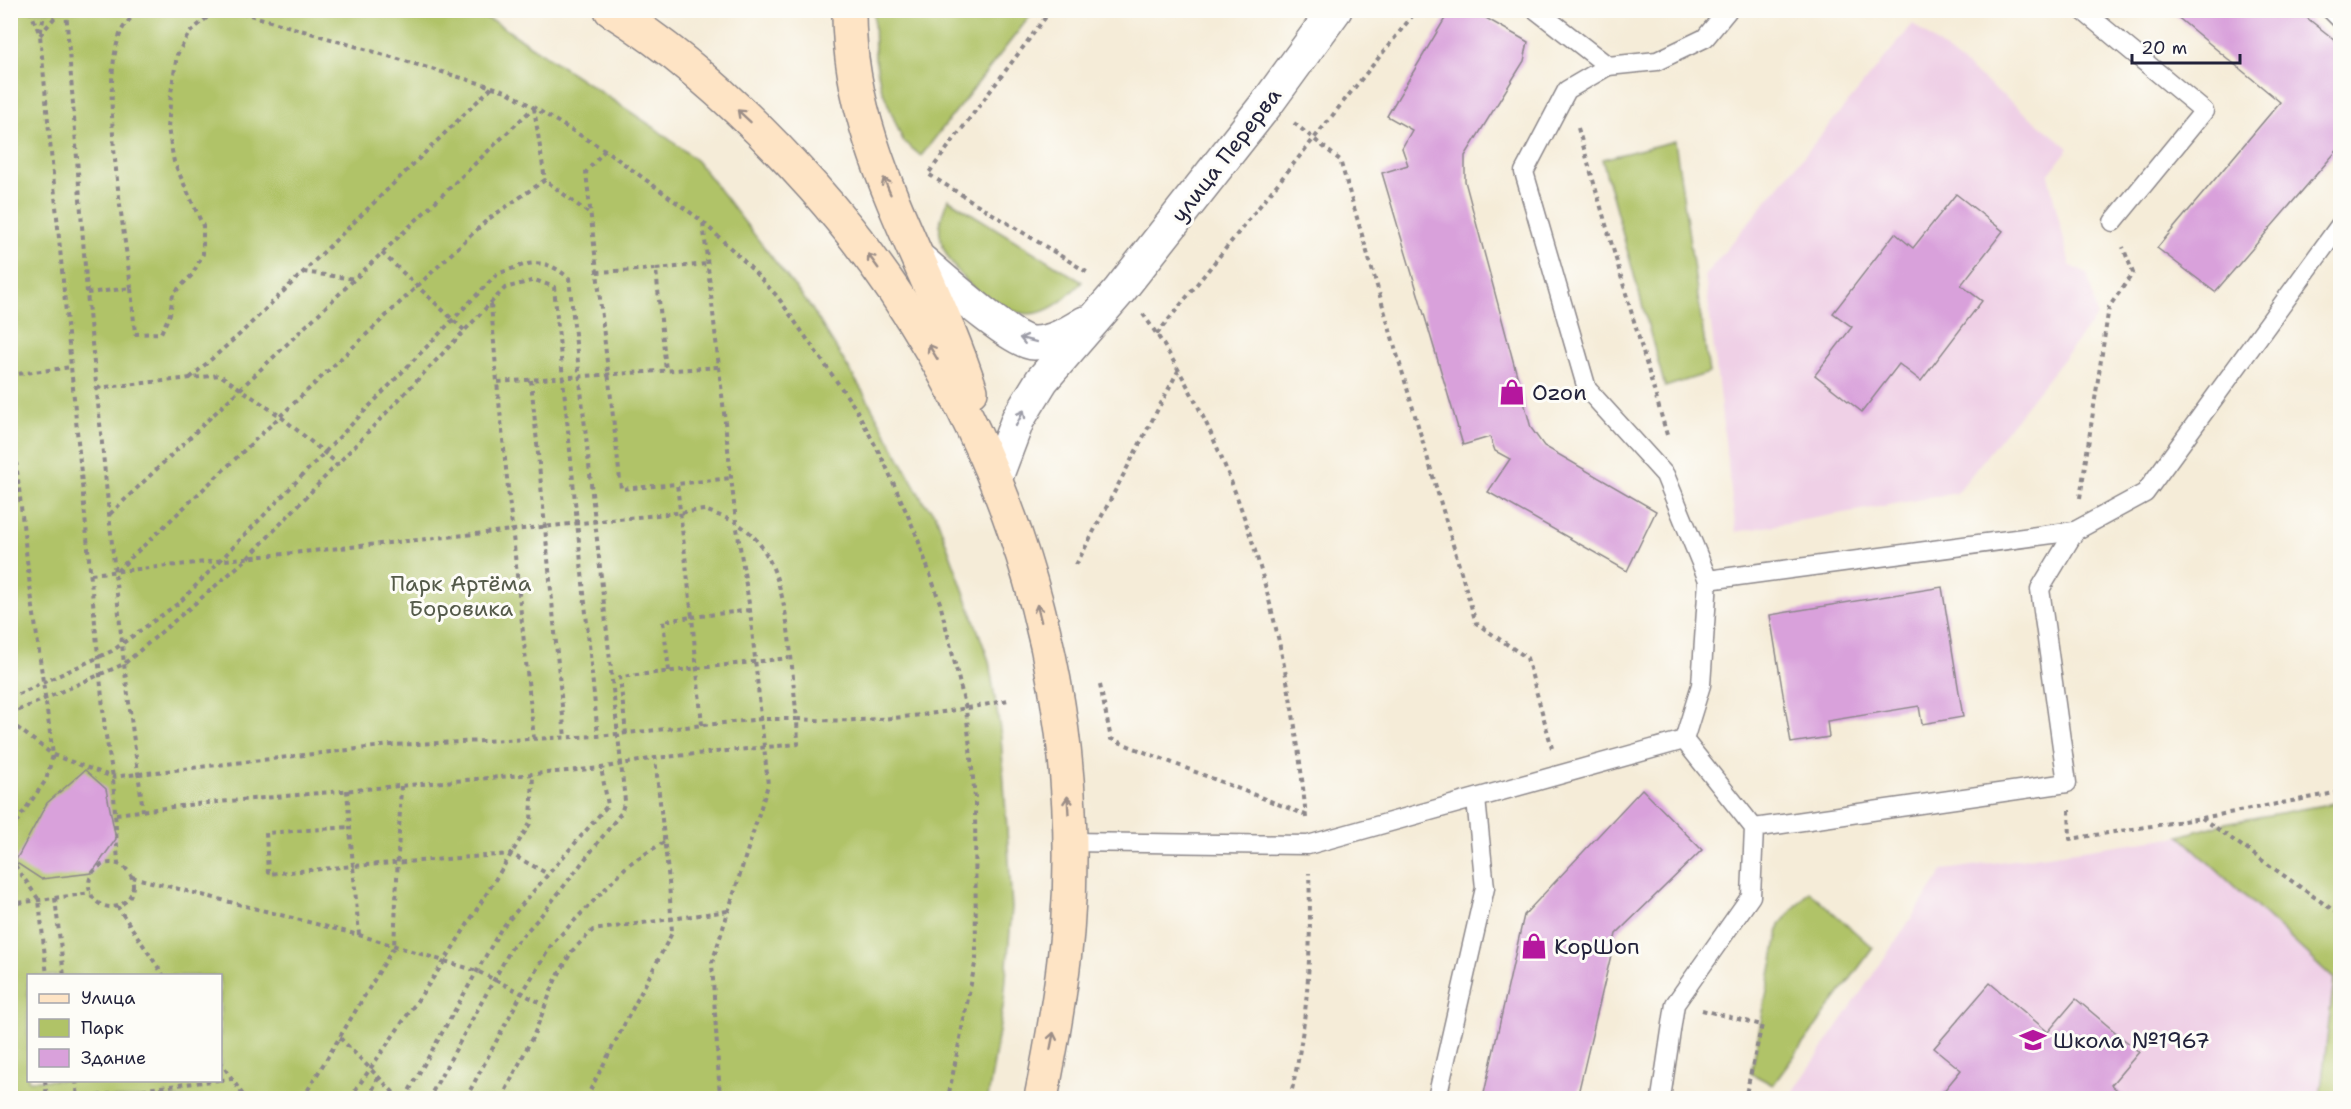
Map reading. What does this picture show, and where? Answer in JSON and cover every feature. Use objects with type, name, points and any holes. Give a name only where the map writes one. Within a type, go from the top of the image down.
[{"type":"main road","points":[[611,10],[699,75],[776,146],[846,224],[907,309],[945,372],[986,459],[1030,579],[1057,703],[1067,792],[1069,842],[1065,952],[1057,1017],[1041,1098]]},
{"type":"main road","name":"улица Перерва","points":[[849,25],[855,88],[873,152],[958,349],[1030,579]]},
{"type":"street","points":[[832,10],[849,25]]},
{"type":"street","name":"улица Перерва","points":[[998,472],[1018,419],[1042,380],[1117,294],[1268,102],[1335,10]]},
{"type":"street","name":"улица Перерва","points":[[919,259],[1013,336],[1033,343],[1061,337],[1088,321],[1117,294]]},
{"type":"lane","points":[[1536,10],[1608,66]]},
{"type":"lane","points":[[1684,740],[1701,685],[1708,580],[1665,475],[1587,389],[1524,172],[1567,90],[1608,66],[1657,61],[1705,38],[1728,10]]},
{"type":"lane","points":[[2082,10],[2204,111],[2113,222]]},
{"type":"lane","points":[[2331,10],[2340,19]]},
{"type":"lane","points":[[1708,580],[2075,531],[2145,493],[2340,225]]},
{"type":"lane","points":[[1754,828],[2067,783],[2040,589],[2075,531]]},
{"type":"lane","points":[[1069,842],[1308,845],[1684,740]]},
{"type":"lane","points":[[1661,1098],[1675,1004],[1750,896],[1754,828],[1684,740]]},
{"type":"lane","points":[[1437,1098],[1485,888],[1476,799]]},
{"type":"path","points":[[30,10],[40,35],[100,676],[113,777],[118,864]]},
{"type":"path","points":[[40,35],[45,10]]},
{"type":"path","points":[[40,35],[64,10]]},
{"type":"path","points":[[64,10],[87,292],[117,572],[124,664],[143,811]]},
{"type":"path","points":[[138,10],[121,30],[114,56],[112,101],[135,334],[160,333],[170,314],[173,294],[192,275],[203,254],[203,226],[174,162],[168,128],[177,55],[189,33],[216,10]]},
{"type":"path","points":[[233,10],[506,90],[605,150],[702,221],[777,296],[856,409],[885,464],[916,534],[940,603],[966,709],[975,798],[976,959],[948,1098]]},
{"type":"path","points":[[1051,10],[928,174],[1077,267],[1142,313],[1179,371],[1235,486],[1264,585],[1299,739],[1306,815],[1311,918],[1302,1050],[1290,1098]]},
{"type":"path","points":[[1157,334],[1417,10]]},
{"type":"path","points":[[190,378],[240,334],[492,87]]},
{"type":"path","points":[[1567,90],[1667,436],[1665,475]]},
{"type":"path","points":[[1268,102],[1340,160],[1476,623],[1527,658],[1559,775]]},
{"type":"path","points":[[534,107],[545,180],[591,215]]},
{"type":"path","points":[[110,514],[534,107]]},
{"type":"path","points":[[605,150],[586,172],[621,489],[731,478]]},
{"type":"path","points":[[117,572],[487,220],[545,180]]},
{"type":"path","points":[[702,221],[736,522],[756,660],[768,785],[712,963],[720,1098]]},
{"type":"path","points":[[2075,531],[2109,307],[2133,273],[2113,222]]},
{"type":"path","points":[[382,254],[465,331]]},
{"type":"path","points":[[10,698],[99,658],[123,644],[180,602],[497,274],[537,261],[554,265],[569,278],[582,377],[626,790],[621,813],[539,918],[512,947],[429,1098]]},
{"type":"path","points":[[597,273],[707,264]]},
{"type":"path","points":[[656,269],[666,371]]},
{"type":"path","points":[[303,272],[355,279]]},
{"type":"path","points":[[10,714],[124,664],[248,558],[505,288],[535,280],[554,287],[598,736]]},
{"type":"path","points":[[87,292],[131,288]]},
{"type":"path","points":[[490,304],[534,739]]},
{"type":"path","points":[[10,375],[72,367]]},
{"type":"path","points":[[497,382],[719,367]]},
{"type":"path","points":[[1076,565],[1179,371]]},
{"type":"path","points":[[97,388],[220,375],[280,416],[338,464]]},
{"type":"path","points":[[531,380],[565,738]]},
{"type":"path","points":[[10,408],[53,755],[46,780],[10,831]]},
{"type":"path","points":[[676,484],[702,725]]},
{"type":"path","points":[[91,574],[705,510],[736,522],[753,535],[766,553],[785,613],[797,719],[798,744],[655,758],[601,768],[347,790],[116,814]]},
{"type":"path","points":[[669,671],[663,621],[750,610]]},
{"type":"path","points":[[626,734],[620,677],[789,658]]},
{"type":"path","points":[[1100,685],[1111,739],[1306,815]]},
{"type":"path","points":[[10,722],[53,755],[113,777],[392,745],[598,736],[762,719],[845,722],[966,709],[1008,700]]},
{"type":"path","points":[[586,1098],[672,933],[669,880],[655,758]]},
{"type":"path","points":[[405,1098],[501,929],[608,805],[601,768]]},
{"type":"path","points":[[350,1098],[444,962],[531,822],[533,774]]},
{"type":"path","points":[[2067,783],[2070,839],[2202,818],[2340,792]]},
{"type":"path","points":[[303,1098],[394,946],[401,786]]},
{"type":"path","points":[[347,790],[359,935]]},
{"type":"path","points":[[2202,818],[2340,915]]},
{"type":"path","points":[[350,826],[266,833],[268,874],[511,854],[548,874]]},
{"type":"path","points":[[466,1098],[520,995],[552,944],[629,864],[664,842]]},
{"type":"path","points":[[10,858],[39,900],[47,974]]},
{"type":"path","points":[[118,864],[129,871],[132,877],[133,884],[129,898],[117,906],[104,906],[91,893],[89,884],[95,870],[102,865],[118,864]]},
{"type":"path","points":[[132,877],[359,935],[477,971],[520,995],[545,1005]]},
{"type":"path","points":[[10,904],[91,893]]},
{"type":"path","points":[[55,898],[64,974]]},
{"type":"path","points":[[10,910],[19,903]]},
{"type":"path","points":[[117,906],[163,974]]},
{"type":"path","points":[[501,1098],[535,1032],[545,1005],[572,951],[592,930],[729,910]]},
{"type":"path","points":[[1675,1004],[1762,1025],[1745,1098]]},
{"type":"path","points":[[340,1038],[399,1098]]},
{"type":"path","points":[[222,1064],[245,1098]]},
{"type":"path","points":[[369,1098],[378,1078]]},
{"type":"path","points":[[222,1080],[233,1079]]},
{"type":"path","points":[[45,1082],[46,1098]]},
{"type":"path","points":[[76,1082],[79,1098],[203,1082]]},
{"type":"path","points":[[161,1087],[162,1098]]},
{"type":"shaded area","points":[[1913,24],[2069,148],[2048,175],[2070,265],[2088,275],[2097,316],[1957,493],[1736,532],[1705,275]]},
{"type":"shaded area","points":[[2180,836],[2334,979],[2320,1098],[1789,1098],[1944,870]]},
{"type":"green space","points":[[874,10],[1034,11],[921,156],[903,141],[881,87],[875,58]]},
{"type":"green space","name":"Парк Артёма Боровика","points":[[10,11],[466,11],[495,22],[655,128],[697,161],[812,309],[866,397],[923,501],[936,515],[989,661],[1001,736],[1012,908],[1004,1001],[988,1098],[11,1098]]},
{"type":"green space","points":[[1675,141],[1709,373],[1665,387],[1602,159]]},
{"type":"green space","points":[[948,199],[1082,282],[1056,305],[1037,313],[1022,313],[991,301],[963,278],[944,249],[940,225]]},
{"type":"green space","points":[[2340,802],[2340,1098],[2320,1098],[2334,979],[2180,836],[2225,823]]},
{"type":"green space","points":[[1809,891],[1873,948],[1773,1085],[1751,1073],[1780,924]]},
{"type":"building","points":[[1450,10],[1472,10],[1528,42],[1524,61],[1465,156],[1465,181],[1531,428],[1544,446],[1656,511],[1627,571],[1488,492],[1510,459],[1495,451],[1490,437],[1463,445],[1382,173],[1408,165],[1402,148],[1412,130],[1387,116]]},
{"type":"building","points":[[2169,10],[2297,10],[2340,44],[2340,147],[2215,292],[2157,248],[2280,102]]},
{"type":"building","points":[[1956,194],[2003,231],[1961,285],[1982,301],[1921,381],[1899,364],[1862,412],[1815,375],[1852,327],[1833,313],[1895,233],[1913,248]]},
{"type":"building","points":[[1942,587],[1963,717],[1922,724],[1919,706],[1827,721],[1829,737],[1791,743],[1770,615]]},
{"type":"building","points":[[85,770],[106,789],[116,839],[92,873],[41,879],[15,862],[47,803]]},
{"type":"building","points":[[1642,789],[1702,850],[1616,934],[1577,1098],[1483,1098],[1524,915]]},
{"type":"building","name":"Школа №1967","points":[[1990,983],[2048,1032],[2076,999],[2139,1052],[2111,1085],[2127,1098],[1938,1098],[1961,1070],[1934,1048]]},
{"type":"place","name":"Ozon","points":[[1512,392]]},
{"type":"place","name":"КорШоп","points":[[1534,946]]},
{"type":"place","name":"Школа №1967","points":[[2033,1040]]}]
